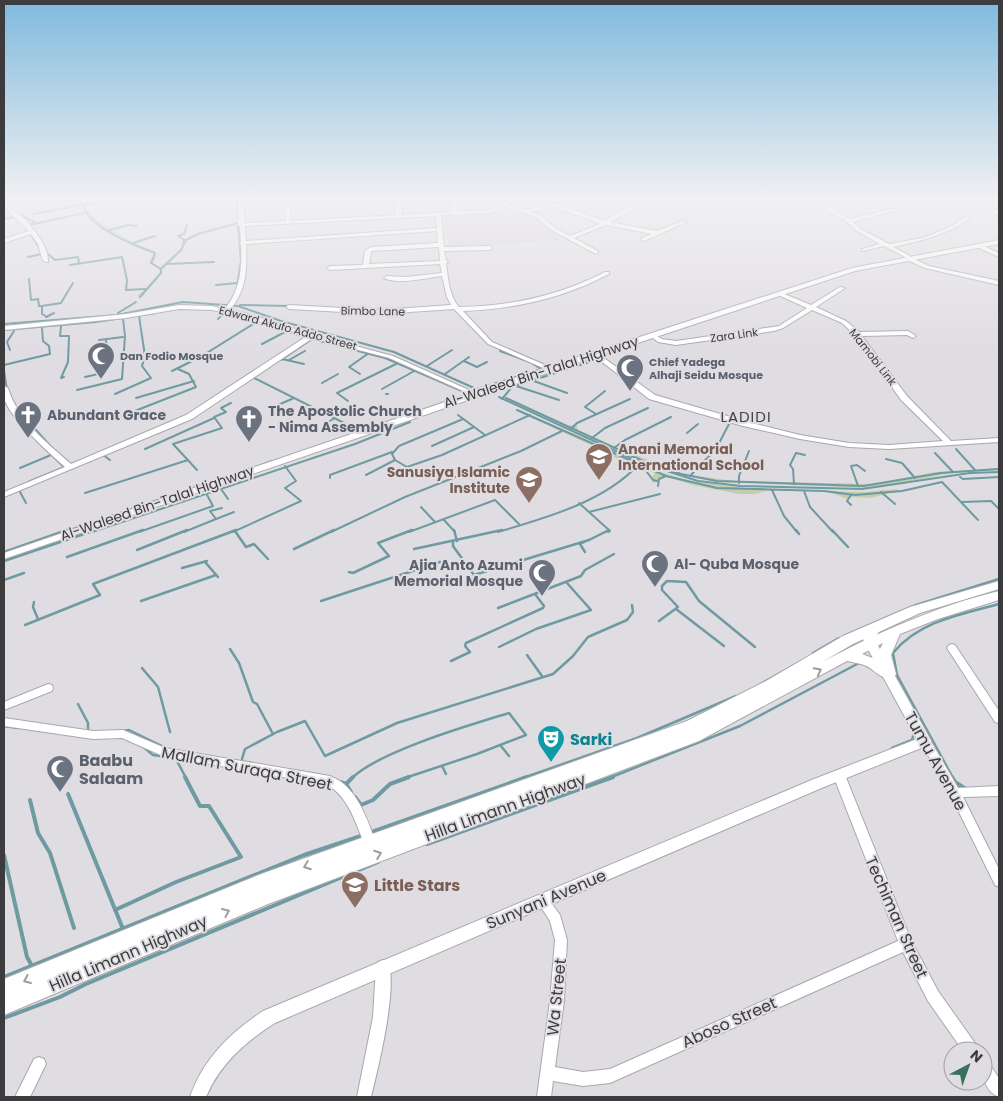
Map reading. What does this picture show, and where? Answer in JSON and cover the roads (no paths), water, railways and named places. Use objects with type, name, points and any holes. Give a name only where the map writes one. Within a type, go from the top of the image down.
[{"type":"main road","name":"Hilla Limann Highway","points":[[4,1005],[263,897],[694,736],[847,656],[873,635],[915,610],[999,585]]},
{"type":"main road","name":"Hilla Limann Highway","points":[[4,989],[261,882],[692,724],[771,685],[848,640],[895,631],[949,610],[999,595]]},
{"type":"main road","points":[[889,674],[884,655],[895,631]]},
{"type":"main road","points":[[847,656],[868,660],[889,674]]},
{"type":"street","points":[[43,250],[46,261]]},
{"type":"street","points":[[231,306],[242,278],[242,250]]},
{"type":"street","points":[[366,266],[369,250]]},
{"type":"street","points":[[442,250],[449,296],[458,308],[490,343],[550,369]]},
{"type":"street","points":[[896,250],[927,267],[999,283]]},
{"type":"street","name":"Al-Waleed Bin-Talal Highway","points":[[4,556],[474,394],[854,269],[908,257],[951,250]]},
{"type":"street","points":[[330,268],[444,262]]},
{"type":"street","name":"Bimbo Lane","points":[[289,307],[380,312],[458,308],[548,298],[583,286],[607,273]]},
{"type":"street","points":[[387,278],[406,279],[446,274]]},
{"type":"street","name":"Zara Link","points":[[652,335],[660,341],[676,343],[774,329],[781,327],[842,288]]},
{"type":"street","name":"Mamobi Link","points":[[780,294],[844,322],[857,334],[904,398],[949,443]]},
{"type":"street","name":"Edward Akufo Addo Street","points":[[4,328],[126,316],[179,307],[231,306],[312,336],[391,357],[474,394]]},
{"type":"street","points":[[857,334],[908,333],[913,336]]},
{"type":"street","points":[[4,494],[198,412],[312,336]]},
{"type":"street","points":[[595,354],[652,397],[761,428],[829,442],[867,446],[889,447],[999,440]]},
{"type":"street","points":[[4,388],[5,395],[18,414],[53,453],[70,467]]},
{"type":"street","name":"Tumu Avenue","points":[[873,635],[889,674],[955,793],[999,881]]},
{"type":"street","points":[[952,648],[999,719]]},
{"type":"street","points":[[4,706],[48,688]]},
{"type":"street","name":"Mallam Suraqa Street","points":[[4,722],[94,734],[123,734],[163,752],[330,781],[344,790],[350,799],[370,843]]},
{"type":"street","name":"Sunyani Avenue","points":[[198,1097],[204,1081],[242,1034],[269,1016],[839,775],[925,741]]},
{"type":"street","name":"Techiman Street","points":[[839,775],[906,944],[932,996],[965,1041]]},
{"type":"street","points":[[955,793],[999,791]]},
{"type":"street","name":"Wa Street","points":[[543,901],[556,919],[562,940],[544,1097]]},
{"type":"street","name":"Aboso Street","points":[[547,1073],[583,1079],[610,1076],[906,944]]},
{"type":"street","points":[[364,1097],[381,1016],[384,994],[383,967]]},
{"type":"street","points":[[22,1097],[39,1064]]},
{"type":"waterway","points":[[148,250],[155,253],[151,263],[161,269]]},
{"type":"waterway","points":[[166,264],[181,250]]},
{"type":"waterway","points":[[237,287],[241,261],[240,250]]},
{"type":"waterway","points":[[47,253],[55,260],[78,257],[79,263]]},
{"type":"waterway","points":[[28,257],[42,254]]},
{"type":"waterway","points":[[70,265],[122,257],[127,280],[126,290],[145,289]]},
{"type":"waterway","points":[[166,264],[214,262]]},
{"type":"waterway","points":[[161,269],[166,264]]},
{"type":"waterway","points":[[140,297],[161,273],[161,269]]},
{"type":"waterway","points":[[4,276],[4,290]]},
{"type":"waterway","points":[[29,279],[31,300],[38,299],[39,306],[42,306]]},
{"type":"waterway","points":[[42,306],[61,303],[73,283]]},
{"type":"waterway","points":[[216,285],[237,283]]},
{"type":"waterway","points":[[118,313],[136,302]]},
{"type":"waterway","points":[[4,324],[117,315],[183,302],[238,306],[281,321],[394,352],[474,388]]},
{"type":"waterway","points":[[240,305],[290,306]]},
{"type":"waterway","points":[[42,306],[42,314],[47,317]]},
{"type":"waterway","points":[[218,319],[226,311]]},
{"type":"waterway","points":[[47,317],[54,313]]},
{"type":"waterway","points":[[4,330],[96,322],[156,313]]},
{"type":"waterway","points":[[115,394],[151,378],[142,366],[145,356],[139,316]]},
{"type":"waterway","points":[[77,390],[122,379],[125,336],[123,319]]},
{"type":"waterway","points":[[252,319],[258,321]]},
{"type":"waterway","points":[[172,371],[202,356],[258,321]]},
{"type":"waterway","points":[[258,321],[287,331]]},
{"type":"waterway","points":[[61,326],[60,336],[69,336],[68,362],[61,378],[64,377]]},
{"type":"waterway","points":[[4,365],[50,354],[49,346],[43,341],[42,328]]},
{"type":"waterway","points":[[10,350],[7,342],[14,331]]},
{"type":"waterway","points":[[262,344],[287,331]]},
{"type":"waterway","points":[[287,331],[307,338]]},
{"type":"waterway","points":[[106,339],[123,337]]},
{"type":"waterway","points":[[85,377],[98,374],[99,361],[107,359],[106,339]]},
{"type":"waterway","points":[[99,340],[106,339]]},
{"type":"waterway","points":[[282,359],[312,339],[368,354]]},
{"type":"waterway","points":[[427,366],[452,350]]},
{"type":"waterway","points":[[289,360],[305,351]]},
{"type":"waterway","points":[[477,389],[541,369],[530,362],[500,351]]},
{"type":"waterway","points":[[360,374],[349,367],[368,354]]},
{"type":"waterway","points":[[368,354],[397,363]]},
{"type":"waterway","points":[[445,374],[469,357]]},
{"type":"waterway","points":[[282,359],[304,364]]},
{"type":"waterway","points":[[532,380],[599,359]]},
{"type":"waterway","points":[[464,361],[477,367],[487,362]]},
{"type":"waterway","points":[[348,401],[337,393],[397,363]]},
{"type":"waterway","points":[[397,363],[415,371]]},
{"type":"waterway","points":[[178,369],[189,374],[193,381]]},
{"type":"waterway","points":[[4,371],[7,390]]},
{"type":"waterway","points":[[382,389],[415,371]]},
{"type":"waterway","points":[[415,371],[462,391],[464,395],[462,397]]},
{"type":"waterway","points":[[322,383],[338,374]]},
{"type":"waterway","points":[[199,413],[253,378]]},
{"type":"waterway","points":[[254,378],[294,398]]},
{"type":"waterway","points":[[502,399],[512,387],[532,380]]},
{"type":"waterway","points":[[532,380],[567,393]]},
{"type":"waterway","points":[[122,416],[196,387],[193,381]]},
{"type":"waterway","points":[[136,398],[193,381]]},
{"type":"waterway","points":[[516,386],[559,400]]},
{"type":"waterway","points":[[596,414],[585,407],[605,391]]},
{"type":"waterway","points":[[278,405],[294,398]]},
{"type":"waterway","points":[[294,398],[335,418]]},
{"type":"waterway","points":[[506,398],[572,428]]},
{"type":"waterway","points":[[502,399],[639,462],[698,481],[741,486],[862,489],[970,473],[999,472]]},
{"type":"waterway","points":[[572,428],[577,423],[630,399]]},
{"type":"waterway","points":[[4,400],[7,405]]},
{"type":"waterway","points":[[188,460],[173,444],[222,428],[214,417],[226,412],[221,408],[231,403]]},
{"type":"waterway","points":[[15,406],[51,447]]},
{"type":"waterway","points":[[592,438],[605,428],[648,408]]},
{"type":"waterway","points":[[517,410],[529,415]]},
{"type":"waterway","points":[[458,415],[485,435]]},
{"type":"waterway","points":[[395,460],[407,467],[442,455],[529,415]]},
{"type":"waterway","points":[[529,415],[666,476]]},
{"type":"waterway","points":[[614,448],[625,440],[671,417]]},
{"type":"waterway","points":[[145,449],[214,418]]},
{"type":"waterway","points":[[328,422],[335,418]]},
{"type":"waterway","points":[[335,418],[348,425]]},
{"type":"waterway","points":[[395,460],[392,454],[399,446],[463,419]]},
{"type":"waterway","points":[[286,467],[355,444],[410,422]]},
{"type":"waterway","points":[[690,476],[716,449],[730,422]]},
{"type":"waterway","points":[[687,433],[698,424]]},
{"type":"waterway","points":[[432,446],[474,427]]},
{"type":"waterway","points":[[572,428],[592,438]]},
{"type":"waterway","points":[[331,532],[405,497],[521,451],[562,431]]},
{"type":"waterway","points":[[592,438],[614,448]]},
{"type":"waterway","points":[[36,440],[64,467]]},
{"type":"waterway","points":[[614,448],[643,461],[690,476]]},
{"type":"waterway","points":[[956,449],[975,470]]},
{"type":"waterway","points":[[739,482],[739,476],[749,451]]},
{"type":"waterway","points":[[330,478],[330,475],[392,452]]},
{"type":"waterway","points":[[794,484],[793,469],[790,465],[796,453],[805,455]]},
{"type":"waterway","points":[[935,453],[953,472]]},
{"type":"waterway","points":[[20,468],[51,455]]},
{"type":"waterway","points":[[103,455],[110,460]]},
{"type":"waterway","points":[[886,459],[902,463],[914,477]]},
{"type":"waterway","points":[[85,493],[188,460]]},
{"type":"waterway","points":[[188,460],[197,470]]},
{"type":"waterway","points":[[366,475],[395,460]]},
{"type":"waterway","points":[[256,467],[272,461]]},
{"type":"waterway","points":[[580,504],[608,489],[638,465]]},
{"type":"waterway","points":[[858,486],[851,466],[857,465],[865,471]]},
{"type":"waterway","points":[[28,482],[67,466]]},
{"type":"waterway","points":[[206,494],[286,467]]},
{"type":"waterway","points":[[235,531],[301,501],[285,488],[296,481],[286,467]]},
{"type":"waterway","points":[[643,467],[653,480],[657,481]]},
{"type":"waterway","points":[[64,532],[251,468]]},
{"type":"waterway","points":[[914,477],[941,473],[999,469]]},
{"type":"waterway","points":[[658,486],[659,479],[666,476]]},
{"type":"waterway","points":[[666,476],[717,488],[824,491],[855,495],[882,493]]},
{"type":"waterway","points":[[690,476],[717,481],[739,482]]},
{"type":"waterway","points":[[858,486],[914,477]]},
{"type":"waterway","points":[[960,477],[963,479],[999,477]]},
{"type":"waterway","points":[[739,482],[794,484]]},
{"type":"waterway","points":[[882,493],[902,491],[942,482],[978,520]]},
{"type":"waterway","points":[[794,484],[858,486]]},
{"type":"waterway","points":[[221,489],[228,499]]},
{"type":"waterway","points":[[19,490],[26,503]]},
{"type":"waterway","points":[[772,490],[784,516],[797,532]]},
{"type":"waterway","points":[[804,491],[810,507],[833,532]]},
{"type":"waterway","points":[[882,493],[895,504]]},
{"type":"waterway","points":[[92,532],[206,494]]},
{"type":"waterway","points":[[139,532],[213,506],[206,494]]},
{"type":"waterway","points":[[589,512],[660,494]]},
{"type":"waterway","points":[[851,495],[847,501],[851,505]]},
{"type":"waterway","points":[[409,532],[495,500],[519,524]]},
{"type":"waterway","points":[[962,502],[991,501],[999,509]]},
{"type":"waterway","points":[[498,532],[535,521],[580,504]]},
{"type":"waterway","points":[[580,504],[589,512]]},
{"type":"waterway","points":[[421,507],[435,522]]},
{"type":"waterway","points":[[216,519],[210,511],[222,508]]},
{"type":"waterway","points":[[216,519],[234,512]]},
{"type":"waterway","points":[[589,512],[609,530]]},
{"type":"waterway","points":[[184,532],[216,519]]},
{"type":"waterway","points":[[444,520],[454,531]]},
{"type":"waterway","points":[[4,552],[67,530]]},
{"type":"waterway","points":[[4,561],[96,530]]},
{"type":"waterway","points":[[67,557],[143,530]]},
{"type":"waterway","points":[[137,550],[187,530]]},
{"type":"waterway","points":[[25,625],[100,595],[93,584],[236,530]]},
{"type":"waterway","points":[[294,549],[334,530]]},
{"type":"waterway","points":[[349,572],[353,573],[389,556],[378,543],[412,530]]},
{"type":"waterway","points":[[457,540],[502,530]]},
{"type":"waterway","points":[[453,542],[453,546],[474,575],[589,540],[609,530]]},
{"type":"waterway","points":[[796,530],[799,534]]},
{"type":"waterway","points":[[832,530],[848,547]]},
{"type":"waterway","points":[[235,531],[246,547],[254,544],[268,559]]},
{"type":"waterway","points":[[454,531],[457,540]]},
{"type":"waterway","points":[[414,549],[457,540]]},
{"type":"waterway","points":[[584,542],[580,544],[585,552]]},
{"type":"waterway","points":[[498,608],[581,576],[585,570],[614,554]]},
{"type":"waterway","points":[[182,568],[207,561]]},
{"type":"waterway","points":[[205,562],[218,577]]},
{"type":"waterway","points":[[321,601],[440,562]]},
{"type":"waterway","points":[[4,580],[24,573]]},
{"type":"waterway","points":[[141,601],[216,575]]},
{"type":"waterway","points":[[844,636],[916,605],[999,579]]},
{"type":"waterway","points":[[659,621],[678,607],[662,590],[662,586],[667,581],[686,582],[699,601],[755,647]]},
{"type":"waterway","points":[[499,647],[536,629],[591,610],[567,583]]},
{"type":"waterway","points":[[451,661],[470,652],[465,646],[466,643],[543,608],[544,606],[535,594]]},
{"type":"waterway","points":[[34,602],[33,607],[38,619]]},
{"type":"waterway","points":[[953,778],[897,675],[893,653],[915,633],[928,626],[956,615],[999,604]]},
{"type":"waterway","points":[[242,759],[245,749],[277,732],[305,721],[325,756],[397,723],[553,674],[573,656],[588,637],[627,620],[633,612],[632,605]]},
{"type":"waterway","points":[[676,609],[724,646]]},
{"type":"waterway","points":[[813,653],[839,638]]},
{"type":"waterway","points":[[230,649],[239,663],[253,702],[257,704],[273,734]]},
{"type":"waterway","points":[[527,655],[542,676]]},
{"type":"waterway","points":[[757,686],[798,663]]},
{"type":"waterway","points":[[609,778],[740,726],[859,663]]},
{"type":"waterway","points":[[142,668],[158,687],[170,732]]},
{"type":"waterway","points":[[523,778],[637,738],[736,696]]},
{"type":"waterway","points":[[78,704],[88,723],[88,731]]},
{"type":"waterway","points":[[352,778],[365,768],[404,749],[509,713],[526,735],[405,778]]},
{"type":"waterway","points":[[4,726],[18,728]]},
{"type":"waterway","points":[[123,731],[129,730],[168,749]]},
{"type":"waterway","points":[[892,748],[912,740],[914,733]]},
{"type":"waterway","points":[[141,745],[153,755],[181,759]]},
{"type":"waterway","points":[[501,746],[509,756]]},
{"type":"waterway","points":[[176,759],[186,778]]},
{"type":"waterway","points":[[225,759],[252,763]]},
{"type":"waterway","points":[[442,766],[446,774]]},
{"type":"waterway","points":[[292,770],[326,776]]},
{"type":"waterway","points":[[115,910],[176,882],[241,857],[209,806],[200,806],[185,777]]},
{"type":"waterway","points":[[355,797],[361,805],[373,800],[390,784],[409,777]]},
{"type":"waterway","points":[[369,833],[527,777]]},
{"type":"waterway","points":[[427,844],[613,777]]},
{"type":"waterway","points":[[952,777],[955,782],[966,789]]},
{"type":"waterway","points":[[346,784],[352,778]]},
{"type":"waterway","points":[[340,782],[346,784]]},
{"type":"waterway","points":[[346,784],[351,792]]},
{"type":"waterway","points":[[68,794],[115,910]]},
{"type":"waterway","points":[[30,800],[38,833],[50,853],[74,928]]},
{"type":"waterway","points":[[123,929],[304,855],[364,835]]},
{"type":"waterway","points":[[4,855],[27,957],[32,966]]},
{"type":"waterway","points":[[4,1018],[60,997],[86,984],[378,862]]},
{"type":"waterway","points":[[115,910],[123,929]]},
{"type":"waterway","points":[[32,966],[123,929]]},
{"type":"waterway","points":[[4,977],[32,966]]},
{"type":"place","name":"Dan Fodio Mosque","points":[[101,380]]},
{"type":"place","name":"Chief Yadega Alhaji Seidu Mosque","points":[[630,392]]},
{"type":"place","name":"Abundant Grace","points":[[28,439]]},
{"type":"place","name":"The Apostolic Church - Nima Assembly","points":[[249,443]]},
{"type":"place","name":"Anani Memorial International School","points":[[599,481]]},
{"type":"place","name":"Sanusiya Islamic Institute","points":[[529,504]]},
{"type":"place","name":"Al- Quba Mosque","points":[[655,588]]},
{"type":"place","name":"Ajia Anto Azumi Memorial Mosque","points":[[542,597]]},
{"type":"place","name":"Sarki","points":[[551,763]]},
{"type":"place","name":"Baabu Salaam","points":[[60,793]]},
{"type":"place","name":"Little Stars","points":[[355,909]]},
{"type":"district","name":"LADIDI","points":[[746,417]]}]
